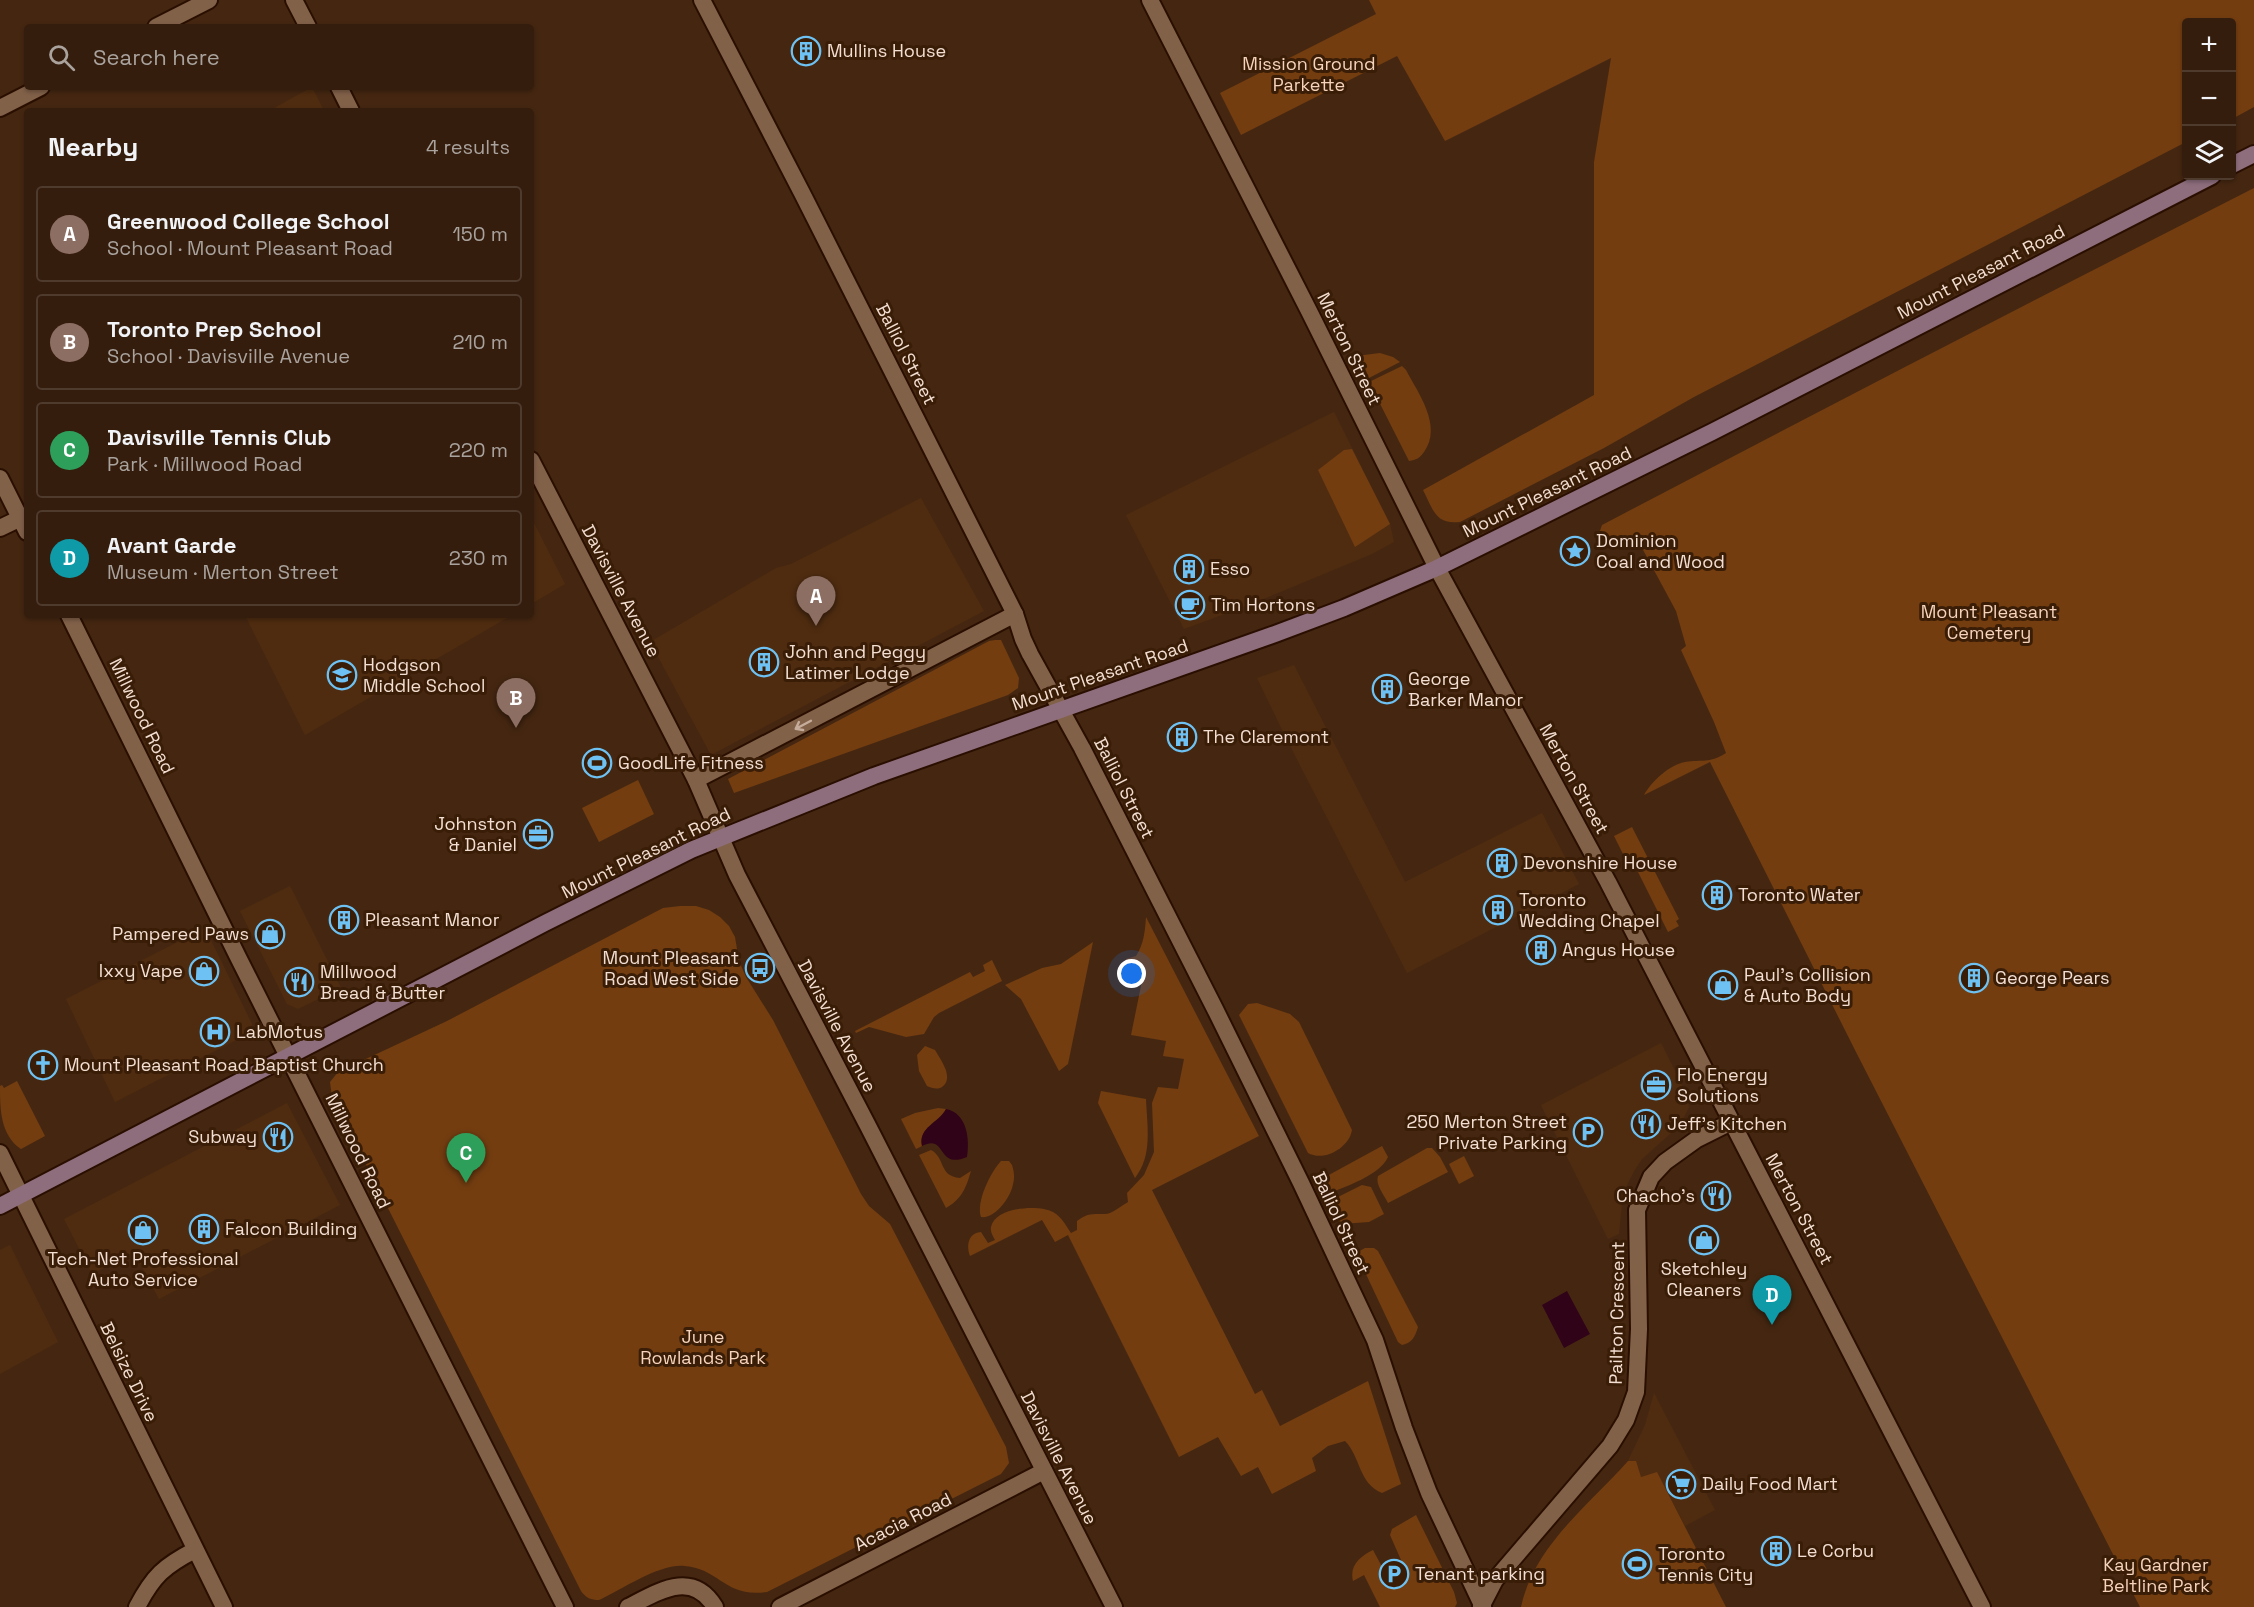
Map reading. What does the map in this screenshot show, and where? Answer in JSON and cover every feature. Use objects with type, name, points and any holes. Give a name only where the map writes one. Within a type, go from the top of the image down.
[{"type":"main road","points":[[2236,163],[2254,154]]},
{"type":"main road","name":"Mount Pleasant Road","points":[[0,1206],[545,923],[721,837],[874,776],[1275,634],[1344,608],[1437,568],[1647,465],[2204,180]]},
{"type":"street","points":[[162,24],[209,0]]},
{"type":"street","points":[[294,0],[306,24]]},
{"type":"street","name":"Balliol Street","points":[[702,0],[1016,614],[1024,641],[1082,748],[1301,1184],[1375,1340],[1404,1428],[1429,1493],[1482,1606]]},
{"type":"street","name":"Merton Street","points":[[1150,0],[1309,310],[1437,568],[1515,714],[1572,814],[1982,1607]]},
{"type":"street","points":[[0,108],[35,90]]},
{"type":"street","points":[[340,90],[350,108]]},
{"type":"street","name":"Davisville Avenue","points":[[534,466],[696,780],[742,885],[1114,1607]]},
{"type":"street","points":[[0,478],[24,519]]},
{"type":"street","points":[[0,528],[24,521]]},
{"type":"street","points":[[696,780],[1016,614]]},
{"type":"street","name":"Millwood Road","points":[[70,618],[566,1607]]},
{"type":"street","name":"Pailton Crescent","points":[[1482,1606],[1496,1580],[1610,1446],[1626,1420],[1636,1392],[1639,1329],[1637,1210],[1651,1177],[1665,1162],[1697,1139],[1731,1122]]},
{"type":"street","name":"Belsize Drive","points":[[0,1153],[224,1607]]},
{"type":"street","name":"Acacia Road","points":[[780,1607],[1044,1471]]},
{"type":"street","points":[[137,1607],[149,1583],[170,1564],[195,1550]]},
{"type":"street","points":[[628,1607],[661,1591],[680,1586],[701,1590],[715,1607]]},
{"type":"shaded area","points":[[307,90],[314,90],[322,108],[274,108]]},
{"type":"shaded area","points":[[1334,412],[1390,524],[1394,542],[1372,554],[1249,605],[1184,629],[1126,515]]},
{"type":"shaded area","points":[[921,498],[984,611],[711,755],[650,642],[776,568],[791,564]]},
{"type":"shaded area","points":[[534,523],[565,584],[534,602]]},
{"type":"shaded area","name":"Hodgson Middle School","points":[[246,618],[507,618],[305,735]]},
{"type":"shaded area","points":[[1294,665],[1405,882],[1542,813],[1579,884],[1407,973],[1257,678]]},
{"type":"shaded area","points":[[290,886],[341,988],[298,1009],[287,1004],[240,911]]},
{"type":"shaded area","points":[[205,928],[252,1024],[250,1033],[115,1102],[66,999]]},
{"type":"shaded area","points":[[1661,1043],[1683,1087],[1689,1107],[1680,1125],[1642,1159],[1634,1171],[1623,1193],[1619,1234],[1608,1239],[1541,1105]]},
{"type":"shaded area","points":[[287,1103],[340,1205],[159,1299],[134,1252],[92,1274],[64,1219]]},
{"type":"shaded area","points":[[946,1109],[953,1111],[963,1121],[968,1142],[967,1157],[957,1160],[950,1159],[935,1144],[922,1146],[923,1134]]},
{"type":"shaded area","points":[[10,1245],[58,1342],[0,1374],[0,1250]]},
{"type":"shaded area","points":[[1567,1291],[1590,1334],[1564,1348],[1542,1305]]},
{"type":"shaded area","points":[[1654,1393],[1715,1510],[1685,1526],[1657,1473],[1641,1477],[1628,1461],[1645,1425]]},
{"type":"green space","name":"Mission Ground Parkette","points":[[1369,0],[2254,0],[2254,107],[2236,117],[2236,18],[2182,18],[2182,144],[1694,397],[1604,448],[1460,522],[1452,522],[1445,521],[1436,514],[1423,490],[1594,395],[1594,162],[1611,58],[1445,141],[1397,56],[1241,135],[1220,93],[1376,14]]},
{"type":"green space","name":"Mount Pleasant Cemetery","points":[[2254,188],[2254,1607],[2140,1607],[1710,762],[1644,795],[1656,779],[1673,766],[1685,762],[1710,760],[1726,753],[1681,650],[1686,646],[1676,611],[1635,535],[1596,542],[1602,525]]},
{"type":"green space","points":[[1380,353],[1400,362],[1367,379],[1356,356]]},
{"type":"green space","points":[[1402,366],[1427,410],[1431,431],[1429,442],[1422,454],[1409,461],[1369,382]]},
{"type":"green space","points":[[1352,449],[1390,524],[1355,547],[1318,470],[1344,450]]},
{"type":"green space","points":[[1001,640],[1019,678],[1018,688],[1008,695],[734,793],[728,779],[989,641]]},
{"type":"green space","points":[[638,780],[654,814],[599,842],[582,808]]},
{"type":"green space","points":[[1632,827],[1679,919],[1676,921],[1679,926],[1668,932],[1633,862],[1628,864],[1614,836]]},
{"type":"green space","name":"June Rowlands Park","points":[[696,906],[709,910],[729,926],[735,937],[739,961],[746,977],[773,1020],[861,1194],[869,1206],[890,1224],[1006,1447],[1009,1463],[1001,1474],[767,1592],[741,1591],[697,1568],[675,1566],[664,1568],[596,1600],[587,1597],[581,1591],[332,1097],[330,1082],[338,1072],[447,1021],[663,908]]},
{"type":"green space","points":[[1146,917],[1259,1136],[1152,1190],[1255,1394],[1262,1390],[1280,1426],[1368,1381],[1401,1484],[1382,1493],[1368,1483],[1345,1441],[1328,1446],[1312,1458],[1316,1471],[1272,1494],[1258,1467],[1241,1476],[1218,1437],[1179,1457],[1068,1235],[1055,1242],[1042,1220],[970,1256],[968,1244],[973,1235],[981,1232],[988,1243],[995,1240],[991,1227],[1000,1215],[1018,1209],[1046,1210],[1059,1216],[1071,1233],[1077,1230],[1077,1221],[1084,1217],[1108,1214],[1128,1202],[1127,1193],[1144,1175],[1154,1152],[1152,1103],[1158,1087],[1178,1089],[1184,1059],[1163,1056],[1166,1041],[1131,1035],[1142,981],[1123,977],[1126,959],[1136,956],[1141,947]]},
{"type":"green space","points":[[1093,942],[1068,1064],[1059,1071],[1021,999],[1005,985],[1042,968],[1061,964]]},
{"type":"green space","points":[[992,960],[1002,981],[939,1013],[924,1034],[906,1037],[869,1027],[856,1033],[855,1031],[970,972],[973,977],[985,971],[983,965]]},
{"type":"green space","points":[[1257,1003],[1290,1014],[1299,1022],[1352,1130],[1350,1137],[1335,1152],[1321,1156],[1308,1153],[1239,1015],[1248,1004]]},
{"type":"green space","points":[[925,1046],[935,1050],[945,1068],[946,1083],[940,1088],[927,1086],[919,1071],[917,1055]]},
{"type":"green space","points":[[17,1081],[45,1136],[21,1149],[5,1129],[0,1103],[0,1086],[4,1088]]},
{"type":"green space","points":[[1101,1091],[1146,1099],[1147,1150],[1141,1169],[1135,1178],[1098,1103]]},
{"type":"green space","points":[[938,1108],[946,1109],[923,1134],[922,1146],[916,1149],[901,1119]]},
{"type":"green space","points":[[1382,1146],[1388,1157],[1378,1169],[1361,1180],[1327,1194],[1322,1184],[1327,1176]]},
{"type":"green space","points":[[1427,1148],[1432,1148],[1440,1157],[1448,1172],[1388,1203],[1379,1186],[1378,1176]]},
{"type":"green space","points":[[931,1150],[939,1157],[948,1174],[953,1177],[960,1178],[971,1171],[963,1192],[946,1208],[919,1155]]},
{"type":"green space","points":[[1464,1156],[1474,1176],[1459,1184],[1449,1164]]},
{"type":"green space","points":[[1001,1161],[1009,1161],[1012,1165],[1014,1182],[1012,1189],[1006,1201],[997,1211],[992,1215],[981,1217],[982,1196]]},
{"type":"green space","points":[[1362,1185],[1371,1187],[1384,1214],[1369,1222],[1341,1224],[1330,1201]]},
{"type":"green space","points":[[1365,1248],[1374,1248],[1378,1251],[1418,1327],[1413,1339],[1408,1343],[1402,1345],[1398,1342],[1356,1253]]},
{"type":"green space","name":"Toronto Tennis City","points":[[1628,1461],[1636,1461],[1641,1477],[1657,1472],[1726,1607],[1521,1607],[1528,1585],[1550,1546],[1564,1528]]},
{"type":"green space","points":[[1416,1515],[1454,1592],[1457,1603],[1455,1607],[1380,1607],[1364,1575],[1353,1581],[1354,1566],[1360,1558],[1373,1550],[1388,1578],[1405,1569],[1390,1535],[1392,1529]]},
{"type":"place","name":"Mullins House","points":[[806,51]]},
{"type":"place","name":"Dominion Coal and Wood","points":[[1575,551]]},
{"type":"place","name":"Esso","points":[[1189,569]]},
{"type":"place","name":"Tim Hortons","points":[[1190,605]]},
{"type":"place","name":"Greenwood College School","points":[[816,626]]},
{"type":"place","name":"John and Peggy Latimer Lodge","points":[[764,662]]},
{"type":"place","name":"Hodgson Middle School","points":[[342,675]]},
{"type":"place","name":"George Barker Manor","points":[[1387,689]]},
{"type":"place","name":"Toronto Prep School","points":[[516,728]]},
{"type":"place","name":"The Claremont","points":[[1182,737]]},
{"type":"place","name":"GoodLife Fitness","points":[[597,763]]},
{"type":"place","name":"Johnston & Daniel","points":[[538,834]]},
{"type":"place","name":"Devonshire House","points":[[1502,863]]},
{"type":"place","name":"Toronto Water","points":[[1717,895]]},
{"type":"place","name":"Toronto Wedding Chapel","points":[[1498,910]]},
{"type":"place","name":"Pleasant Manor","points":[[344,920]]},
{"type":"place","name":"Pampered Paws","points":[[270,934]]},
{"type":"place","name":"Angus House","points":[[1541,950]]},
{"type":"place","name":"Mount Pleasant Road West Side","points":[[760,968]]},
{"type":"place","name":"Ixxy Vape","points":[[204,971]]},
{"type":"place","name":"George Pears","points":[[1974,978]]},
{"type":"place","name":"Millwood Bread & Butter","points":[[299,982]]},
{"type":"place","name":"Paul's Collision & Auto Body","points":[[1723,985]]},
{"type":"place","name":"LabMotus","points":[[215,1032]]},
{"type":"place","name":"Mount Pleasant Road Baptist Church","points":[[43,1065]]},
{"type":"place","name":"Flo Energy Solutions","points":[[1656,1085]]},
{"type":"place","name":"Jeff’s Kitchen","points":[[1646,1124]]},
{"type":"place","name":"250 Merton Street Private Parking","points":[[1588,1132]]},
{"type":"place","name":"Subway","points":[[278,1137]]},
{"type":"place","name":"Davisville Tennis Club","points":[[466,1183]]},
{"type":"place","name":"Chacho's","points":[[1716,1196]]},
{"type":"place","name":"Falcon Building","points":[[204,1229]]},
{"type":"place","name":"Tech-Net Professional Auto Service","points":[[143,1230]]},
{"type":"place","name":"Sketchley Cleaners","points":[[1704,1240]]},
{"type":"place","name":"Avant Garde","points":[[1772,1325]]},
{"type":"place","name":"Daily Food Mart","points":[[1681,1484]]},
{"type":"place","name":"Le Corbu","points":[[1776,1551]]},
{"type":"place","name":"Toronto Tennis City","points":[[1637,1564]]},
{"type":"place","name":"Tenant parking","points":[[1394,1574]]},
{"type":"park label","name":"Kay Gardner Beltline Park","points":[[2156,1575]]}]
